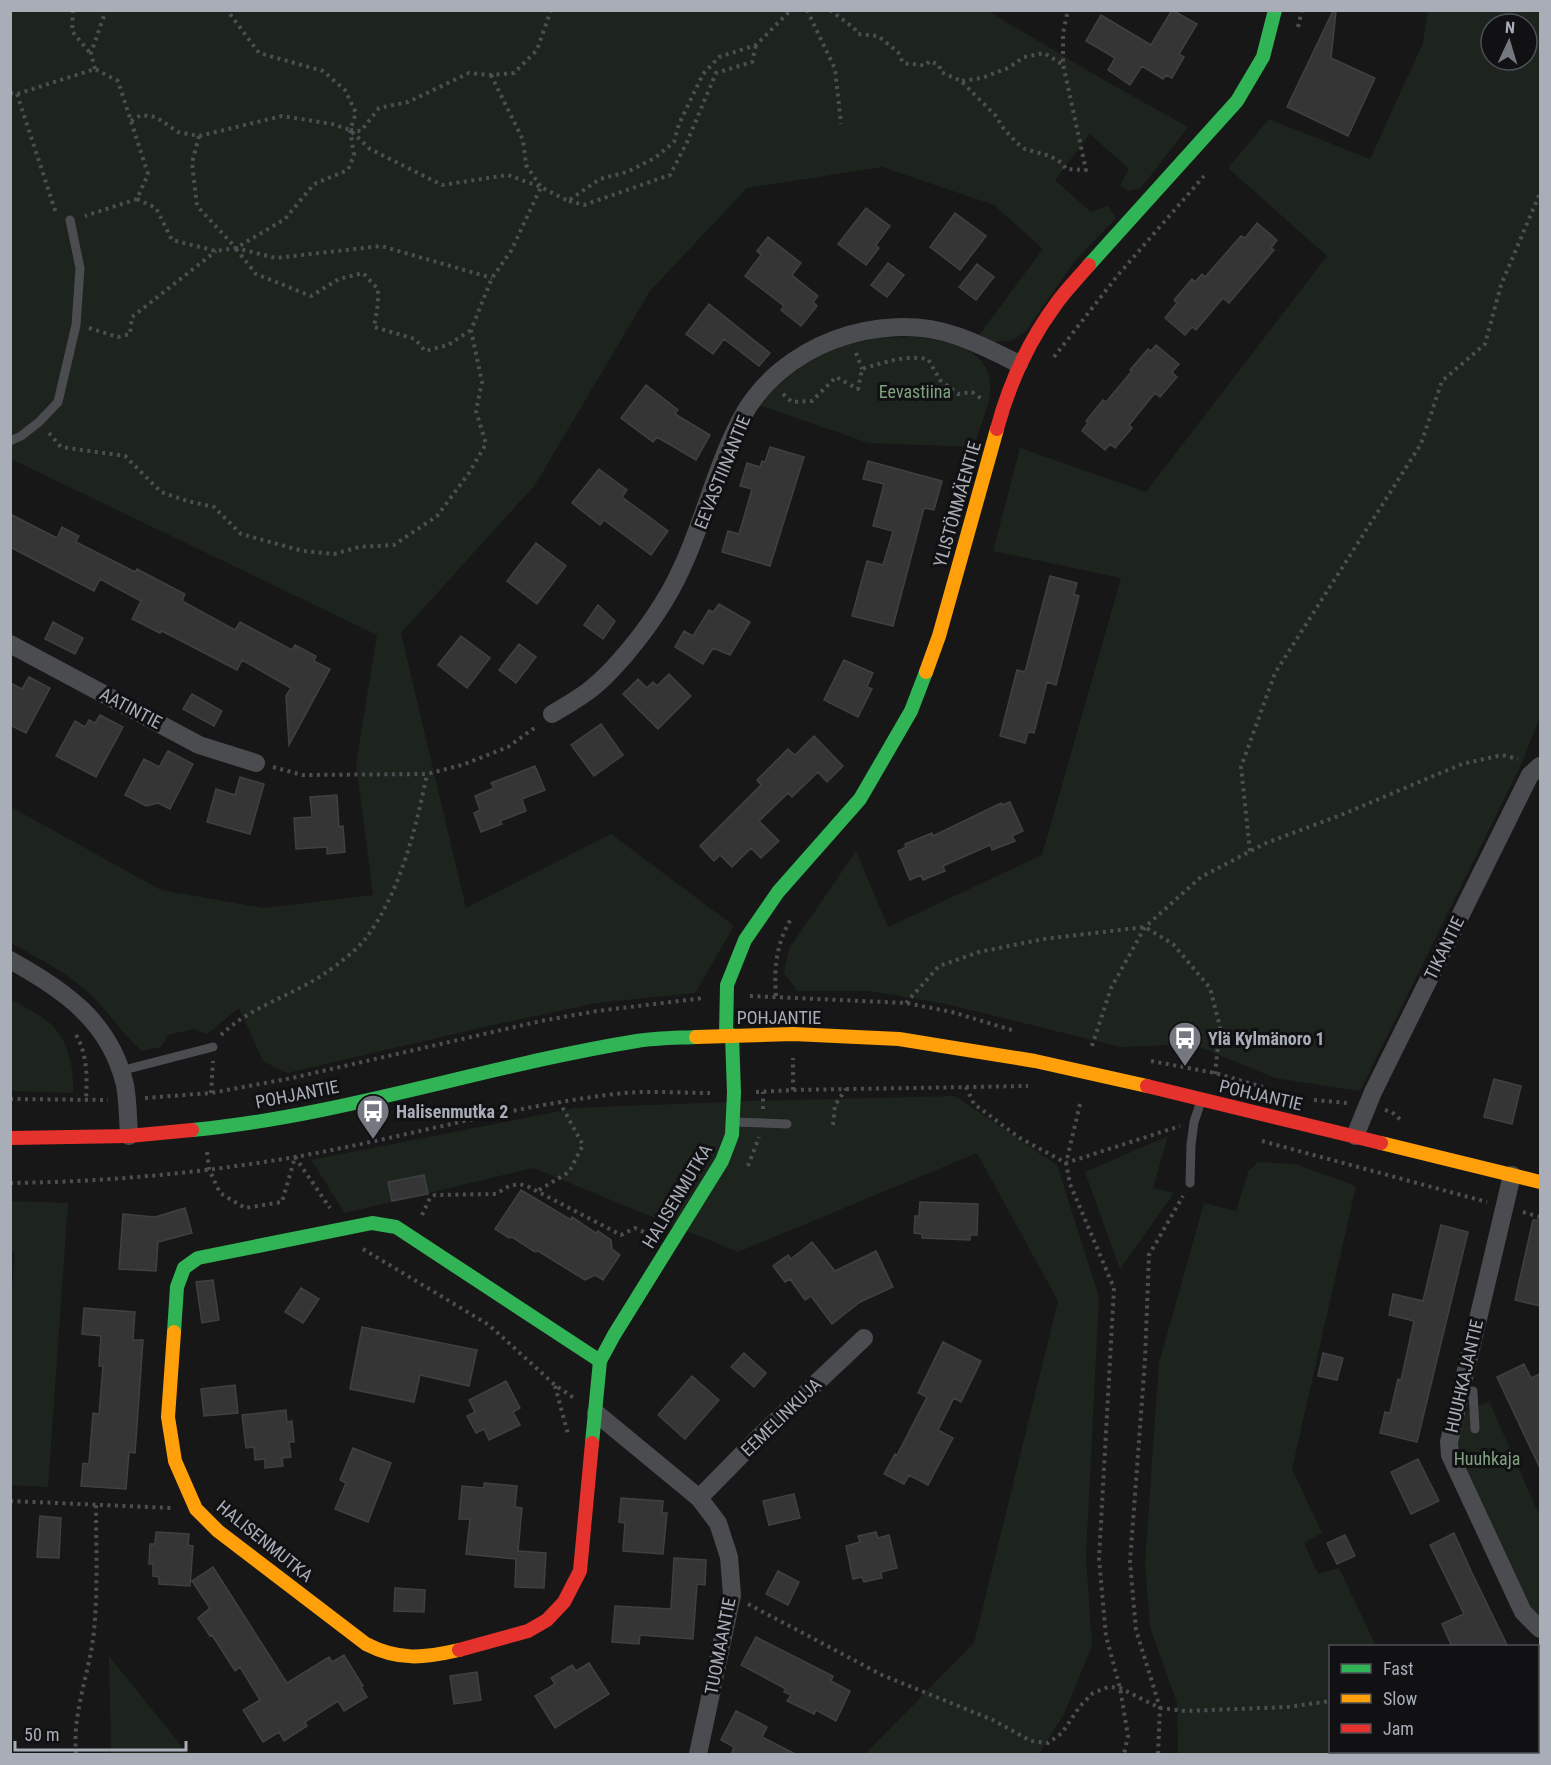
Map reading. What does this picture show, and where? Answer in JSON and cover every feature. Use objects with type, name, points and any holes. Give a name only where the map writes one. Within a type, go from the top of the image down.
[{"type":"street","name":"YLISTÖNMÄENTIE","points":[[729,1035],[727,986],[745,939],[778,892],[860,799],[911,711],[939,636],[1004,402],[1019,364],[1056,304],[1237,101],[1263,57],[1275,10]]},
{"type":"street","name":"EEVASTIINANTIE","points":[[552,714],[588,691],[622,657],[663,603],[694,542],[742,417],[769,382],[804,352],[836,339],[869,330],[914,327],[956,335],[1019,364]]},
{"type":"street","name":"AATINTIE","points":[[10,644],[199,745],[256,763]]},
{"type":"street","name":"TIKANTIE","points":[[1355,1136],[1372,1092],[1530,775],[1540,763]]},
{"type":"street","points":[[10,960],[52,984],[83,1009],[106,1040],[125,1086],[129,1136]]},
{"type":"street","name":"POHJANTIE","points":[[10,1138],[129,1136],[205,1129],[305,1113],[545,1059],[639,1041],[729,1035],[793,1034],[899,1039],[1035,1061],[1202,1099],[1540,1182]]},
{"type":"street","name":"HALISENMUTKA","points":[[600,1361],[396,1227],[385,1224],[344,1229],[198,1258],[184,1268],[177,1287],[168,1417],[175,1461],[196,1509],[218,1531],[366,1644],[382,1652],[402,1658],[434,1655],[507,1639],[541,1625],[568,1600],[580,1571],[600,1361],[722,1161],[732,1135],[734,1093],[729,1035]]},
{"type":"street","name":"HUUHKAJANTIE","points":[[1512,1175],[1449,1442],[1450,1455],[1523,1612],[1540,1629]]},
{"type":"street","name":"EEMELINKUJA","points":[[699,1498],[759,1437],[864,1338]]},
{"type":"street","name":"TUOMAANTIE","points":[[596,1413],[699,1498],[718,1523],[729,1557],[732,1594],[698,1755]]},
{"type":"lane","points":[[10,441],[39,422],[58,402],[76,325],[80,268],[70,220]]},
{"type":"lane","points":[[120,1071],[213,1047]]},
{"type":"lane","points":[[1190,1183],[1194,1122],[1202,1099]]},
{"type":"lane","points":[[733,1121],[786,1124]]},
{"type":"lane","points":[[1473,1391],[1475,1429]]},
{"type":"path","points":[[73,10],[72,31],[91,53],[95,69]]},
{"type":"path","points":[[91,53],[106,10]]},
{"type":"path","points":[[17,94],[54,212],[70,220],[137,200],[156,208],[172,240],[216,251],[236,248],[285,219],[314,184],[348,170],[354,155],[350,130],[356,113],[345,90],[323,71],[259,53],[227,10]]},
{"type":"path","points":[[131,121],[141,115],[156,117],[178,132],[199,136],[282,116],[362,131],[379,108],[408,102],[469,73],[491,75],[514,73],[537,50],[551,10]]},
{"type":"path","points":[[568,201],[600,179],[627,172],[655,158],[674,142],[679,124],[703,74],[719,57],[756,45],[791,10]]},
{"type":"path","points":[[807,10],[835,69],[841,124]]},
{"type":"path","points":[[830,10],[854,28],[858,34],[878,36],[898,52],[903,63],[910,65],[916,63],[924,66],[930,62],[939,65],[944,75],[961,81],[1025,149],[1050,156],[1062,162],[1066,169],[1086,170],[1063,64],[1063,33],[1068,10]]},
{"type":"path","points":[[350,130],[370,149],[441,185],[508,175],[541,187],[568,201],[584,205],[670,175],[687,142],[716,73],[752,62],[756,45]]},
{"type":"path","points":[[961,81],[982,78],[1008,68],[1024,57],[1044,53],[1063,64]]},
{"type":"path","points":[[10,93],[17,94],[95,69],[118,81],[148,174],[137,200]]},
{"type":"path","points":[[491,75],[523,140],[526,165],[541,187]]},
{"type":"path","points":[[199,136],[192,163],[197,206],[236,248],[256,274],[311,296],[339,279],[363,273],[378,289],[374,327],[415,339],[425,351],[448,345],[471,330]]},
{"type":"path","points":[[39,422],[61,447],[125,456],[161,492],[214,507],[241,534],[303,551],[334,554],[359,547],[393,545],[437,516],[470,473],[486,444],[476,411],[482,382],[471,330],[492,278],[511,251],[541,187]]},
{"type":"path","points":[[1250,851],[1241,767],[1275,673],[1421,444],[1442,381],[1485,344],[1501,285],[1540,193]]},
{"type":"path","points":[[236,248],[276,258],[381,246],[492,278]]},
{"type":"path","points":[[76,325],[118,337],[130,334],[132,317],[216,251]]},
{"type":"path","points":[[769,382],[792,402],[812,401],[836,377],[858,389],[862,369],[895,358],[916,357],[928,359],[940,380],[958,394],[972,392]]},
{"type":"path","points":[[256,763],[302,775],[427,774],[462,765],[508,747],[552,714]]},
{"type":"path","points":[[1092,1046],[1111,988],[1145,927],[1201,877],[1266,843],[1462,765],[1502,755],[1540,763]]},
{"type":"path","points":[[211,1093],[213,1047],[222,1034],[238,1021],[324,973],[365,939],[387,903],[404,859],[418,816],[427,774]]},
{"type":"path","points":[[906,1003],[939,966],[979,952],[1044,939],[1145,927],[1173,944],[1210,988],[1220,1027],[1215,1073],[1202,1099]]},
{"type":"path","points":[[10,1098],[86,1101],[211,1093],[291,1078],[541,1021],[597,1011],[727,995]]},
{"type":"path","points":[[72,1030],[82,1045],[87,1072],[86,1101]]},
{"type":"path","points":[[793,1034],[793,1090]]},
{"type":"path","points":[[966,1087],[974,1104],[1020,1138],[1066,1163],[1194,1122]]},
{"type":"path","points":[[833,1125],[835,1105],[846,1089]]},
{"type":"path","points":[[538,1190],[569,1172],[583,1144],[560,1102]]},
{"type":"path","points":[[1080,1104],[1066,1163],[1070,1184],[1114,1288],[1099,1559],[1106,1636],[1120,1688],[1128,1736],[1124,1755]]},
{"type":"path","points":[[208,1169],[220,1193],[245,1209],[282,1202],[296,1157],[344,1229],[359,1247],[489,1325],[555,1385],[596,1413]]},
{"type":"path","points":[[1158,1755],[1160,1708],[1136,1630],[1130,1562],[1145,1360],[1149,1255],[1190,1183]]},
{"type":"path","points":[[411,1237],[430,1198],[496,1194],[509,1186],[519,1184],[538,1190],[621,1235],[635,1228],[644,1232]]},
{"type":"path","points":[[10,1501],[196,1509]]},
{"type":"path","points":[[76,1755],[75,1739],[79,1709],[94,1630],[96,1505]]},
{"type":"path","points":[[732,1594],[882,1675],[993,1720],[1031,1741],[1048,1743],[1062,1733],[1080,1706],[1093,1692],[1108,1687],[1120,1688],[1160,1708],[1185,1711],[1288,1707],[1329,1701]]},
{"type":"green space","points":[[11,11],[988,11],[1188,127],[1141,188],[1129,191],[1120,185],[1129,169],[1090,134],[1055,180],[1091,212],[1108,206],[1116,218],[1074,262],[1026,331],[1011,341],[994,342],[979,335],[1043,249],[994,205],[882,167],[747,188],[650,291],[535,485],[401,633],[466,908],[611,834],[734,926],[695,993],[597,1003],[287,1073],[263,1061],[239,1008],[207,1034],[194,1029],[168,1035],[161,1047],[142,1051],[86,990],[55,968],[11,943],[11,807],[161,890],[263,908],[373,895],[356,763],[377,635],[11,459]]},
{"type":"green space","points":[[1428,11],[1540,11],[1540,717],[1521,765],[1360,1091],[1275,1078],[1192,1044],[1121,1047],[946,1004],[870,991],[797,991],[784,973],[789,949],[856,851],[888,927],[1042,855],[1121,578],[993,551],[1020,448],[1146,492],[1327,256],[1228,168],[1269,119],[1370,159],[1423,43]]},
{"type":"green space","name":"Eevastiina","points":[[914,337],[941,341],[967,350],[985,366],[990,378],[990,393],[974,447],[868,443],[759,405],[796,371],[839,346],[872,338]]},
{"type":"green space","points":[[10,999],[42,1017],[57,1031],[70,1061],[73,1093],[11,1091]]},
{"type":"green space","points":[[955,1096],[1057,1165],[1099,1297],[1086,1556],[1092,1646],[1064,1714],[1039,1754],[865,1754],[974,1643],[1058,1301],[977,1153],[738,1252],[533,1168],[345,1213],[311,1160],[576,1108]]},
{"type":"green space","points":[[1168,1136],[1153,1188],[1174,1193],[1120,1269],[1085,1172]]},
{"type":"green space","points":[[1258,1162],[1295,1164],[1356,1186],[1292,1469],[1322,1533],[1304,1543],[1318,1574],[1339,1568],[1376,1645],[1329,1645],[1329,1753],[1453,1754],[1178,1754],[1177,1703],[1150,1627],[1145,1563],[1159,1363],[1204,1203],[1236,1211],[1248,1172]]},
{"type":"green space","points":[[11,1201],[68,1203],[48,1487],[11,1485],[10,1312],[15,1253],[11,1253]]},
{"type":"green space","name":"Huuhkaja","points":[[1489,1401],[1540,1517],[1540,1618],[1534,1613],[1524,1595],[1460,1460],[1458,1446],[1461,1415]]},
{"type":"green space","points":[[109,1656],[188,1754],[111,1754]]},
{"type":"building","points":[[1172,10],[1197,24],[1179,54],[1184,57],[1172,78],[1166,75],[1163,79],[1142,66],[1130,85],[1108,70],[1115,58],[1086,41],[1101,15],[1151,45]]},
{"type":"building","points":[[1333,11],[1336,11],[1331,58],[1375,78],[1348,136],[1287,107]]},
{"type":"building","points":[[866,208],[890,226],[876,245],[879,248],[866,265],[838,244]]},
{"type":"building","points":[[955,213],[986,236],[960,270],[930,247]]},
{"type":"building","points":[[1257,223],[1277,240],[1271,248],[1274,250],[1229,303],[1223,298],[1196,330],[1192,327],[1185,335],[1165,318],[1177,303],[1174,300],[1192,279],[1195,282],[1202,274],[1205,277],[1241,236],[1245,238]]},
{"type":"building","points":[[768,237],[801,263],[792,275],[818,296],[813,302],[817,306],[801,326],[781,310],[784,306],[745,276],[761,255],[757,251]]},
{"type":"building","points":[[888,263],[904,275],[887,297],[871,285]]},
{"type":"building","points":[[977,264],[994,277],[976,300],[959,287]]},
{"type":"building","points":[[709,304],[770,353],[759,366],[724,339],[713,354],[686,334]]},
{"type":"building","points":[[1156,345],[1179,364],[1172,372],[1177,377],[1160,397],[1155,393],[1129,425],[1132,428],[1115,448],[1110,444],[1105,450],[1082,431],[1088,423],[1086,421],[1103,400],[1106,402],[1148,349],[1151,351]]},
{"type":"building","points":[[646,385],[678,410],[675,414],[710,435],[696,460],[657,437],[653,442],[621,418]]},
{"type":"building","points":[[770,447],[804,457],[770,566],[722,552],[728,531],[739,534],[752,489],[740,486],[747,463],[760,467],[762,461],[765,462]]},
{"type":"building","points":[[868,461],[942,481],[934,510],[924,508],[893,626],[852,616],[867,561],[883,565],[893,531],[873,526],[884,484],[863,479]]},
{"type":"building","points":[[599,469],[627,490],[622,497],[668,531],[651,555],[604,520],[600,525],[572,503]]},
{"type":"building","points":[[10,514],[57,538],[62,527],[79,536],[76,542],[135,572],[137,569],[185,594],[182,601],[235,630],[240,622],[292,650],[295,645],[316,656],[314,661],[330,669],[289,745],[286,696],[291,688],[242,660],[237,670],[162,631],[160,633],[132,619],[141,601],[100,579],[94,591],[10,547]]},
{"type":"building","points":[[536,543],[566,566],[537,604],[507,581]]},
{"type":"building","points":[[1050,576],[1077,583],[1074,594],[1079,596],[1056,685],[1047,682],[1034,733],[1028,732],[1025,743],[1000,736],[1017,670],[1025,672]]},
{"type":"building","points":[[719,604],[750,622],[730,655],[713,648],[703,664],[675,647],[684,631],[693,636],[709,610],[713,612]]},
{"type":"building","points":[[598,605],[615,621],[603,639],[584,625]]},
{"type":"building","points":[[53,622],[83,638],[75,654],[45,639]]},
{"type":"building","points":[[461,636],[490,658],[467,688],[438,665]]},
{"type":"building","points":[[519,644],[536,657],[516,683],[499,670]]},
{"type":"building","points":[[844,660],[873,673],[867,687],[872,689],[858,717],[824,700]]},
{"type":"building","points":[[669,674],[691,696],[658,729],[623,694],[638,679],[647,688],[653,682],[657,686]]},
{"type":"building","points":[[29,677],[50,688],[26,733],[10,725],[10,683],[22,689]]},
{"type":"building","points":[[192,694],[222,711],[214,726],[183,709]]},
{"type":"building","points":[[100,715],[123,727],[96,777],[56,756],[75,721],[85,727],[89,720],[95,723]]},
{"type":"building","points":[[601,724],[623,755],[594,776],[571,745]]},
{"type":"building","points":[[814,736],[843,766],[827,782],[818,772],[792,797],[788,793],[759,821],[779,841],[761,858],[751,848],[732,867],[720,855],[714,861],[700,846],[761,785],[757,780],[788,749],[795,755]]},
{"type":"building","points":[[168,751],[193,764],[170,809],[158,803],[146,806],[125,795],[144,759],[159,767]]},
{"type":"building","points":[[535,766],[545,790],[522,799],[526,811],[500,821],[502,824],[481,832],[474,813],[480,810],[475,796],[494,788],[491,783]]},
{"type":"building","points":[[240,777],[264,784],[250,834],[207,822],[216,789],[235,795]]},
{"type":"building","points":[[337,795],[339,827],[343,826],[345,852],[327,854],[327,847],[296,849],[294,818],[312,817],[310,797]]},
{"type":"building","points":[[1010,802],[1023,831],[1012,836],[1015,841],[992,850],[990,845],[943,866],[945,871],[923,880],[921,875],[910,880],[898,851],[906,847],[905,844],[932,833],[933,836],[1001,803],[1002,805]]},
{"type":"building","points":[[1494,1079],[1521,1086],[1512,1124],[1484,1117]]},
{"type":"building","points":[[424,1175],[428,1194],[392,1201],[388,1182]]},
{"type":"building","points":[[521,1190],[571,1220],[572,1217],[611,1240],[612,1249],[620,1255],[603,1280],[595,1275],[585,1280],[538,1251],[535,1252],[495,1229]]},
{"type":"building","points":[[920,1202],[978,1204],[977,1235],[970,1235],[970,1240],[922,1238],[922,1234],[914,1233],[915,1216],[919,1216]]},
{"type":"building","points":[[185,1208],[192,1233],[158,1242],[156,1271],[119,1269],[123,1214],[155,1217]]},
{"type":"building","points":[[1533,1220],[1540,1220],[1540,1306],[1515,1300]]},
{"type":"building","points":[[1441,1225],[1468,1232],[1417,1442],[1380,1433],[1385,1412],[1390,1413],[1398,1379],[1401,1380],[1414,1321],[1389,1315],[1393,1294],[1423,1301]]},
{"type":"building","points":[[812,1242],[835,1271],[876,1251],[893,1287],[860,1302],[832,1324],[811,1296],[805,1300],[790,1279],[785,1282],[773,1266],[788,1255],[791,1259]]},
{"type":"building","points":[[213,1280],[219,1320],[202,1323],[196,1282]]},
{"type":"building","points":[[301,1288],[319,1299],[303,1323],[285,1312]]},
{"type":"building","points":[[84,1308],[135,1312],[133,1340],[143,1340],[135,1453],[129,1452],[126,1489],[81,1486],[83,1463],[89,1464],[93,1413],[99,1414],[103,1366],[99,1366],[101,1336],[82,1334]]},
{"type":"building","points":[[362,1327],[477,1350],[469,1386],[420,1375],[414,1402],[350,1389]]},
{"type":"building","points":[[943,1342],[981,1361],[961,1402],[954,1398],[938,1430],[953,1438],[928,1485],[909,1475],[904,1484],[884,1474],[895,1454],[897,1455],[927,1397],[918,1393]]},
{"type":"building","points":[[744,1353],[766,1373],[754,1387],[731,1367]]},
{"type":"building","points":[[1323,1353],[1343,1358],[1337,1380],[1318,1376]]},
{"type":"building","points":[[1524,1364],[1531,1378],[1540,1374],[1540,1468],[1497,1377]]},
{"type":"building","points":[[692,1376],[719,1400],[685,1439],[658,1415]]},
{"type":"building","points":[[506,1381],[520,1408],[513,1412],[520,1425],[489,1440],[484,1429],[476,1433],[467,1416],[475,1412],[469,1400]]},
{"type":"building","points":[[235,1385],[238,1413],[204,1416],[201,1389]]},
{"type":"building","points":[[286,1410],[287,1422],[292,1421],[294,1442],[289,1442],[291,1457],[282,1458],[283,1466],[265,1468],[265,1459],[255,1460],[254,1447],[246,1448],[242,1415]]},
{"type":"building","points":[[353,1448],[391,1463],[368,1522],[335,1509],[346,1483],[340,1480]]},
{"type":"building","points":[[1418,1459],[1439,1501],[1411,1514],[1391,1472]]},
{"type":"building","points":[[484,1483],[517,1486],[515,1507],[522,1508],[518,1551],[546,1553],[544,1588],[515,1587],[516,1559],[466,1554],[470,1519],[459,1519],[462,1486],[484,1488]]},
{"type":"building","points":[[794,1494],[800,1518],[769,1525],[763,1501]]},
{"type":"building","points":[[621,1498],[663,1501],[662,1513],[667,1513],[663,1554],[623,1551],[625,1523],[619,1522]]},
{"type":"building","points":[[40,1516],[61,1518],[59,1558],[37,1557]]},
{"type":"building","points":[[156,1532],[189,1534],[188,1545],[193,1546],[190,1586],[159,1584],[159,1577],[153,1576],[153,1564],[149,1564],[150,1544],[155,1544]]},
{"type":"building","points":[[876,1532],[878,1538],[889,1535],[897,1568],[881,1572],[882,1578],[864,1582],[862,1577],[853,1579],[846,1546],[860,1542],[858,1536]]},
{"type":"building","points":[[1454,1533],[1507,1645],[1451,1645],[1442,1624],[1464,1614],[1430,1545]]},
{"type":"building","points":[[1345,1535],[1355,1556],[1337,1564],[1327,1543]]},
{"type":"building","points":[[674,1558],[706,1560],[705,1585],[697,1584],[693,1639],[640,1635],[639,1644],[612,1642],[615,1606],[671,1609]]},
{"type":"building","points":[[213,1567],[287,1683],[329,1657],[332,1662],[344,1655],[367,1697],[344,1711],[338,1701],[305,1722],[307,1726],[284,1741],[279,1732],[263,1742],[243,1710],[260,1700],[240,1667],[235,1671],[198,1618],[210,1608],[192,1581]]},
{"type":"building","points":[[778,1571],[799,1582],[788,1605],[766,1594]]},
{"type":"building","points":[[395,1588],[425,1590],[424,1612],[394,1611]]},
{"type":"building","points":[[756,1637],[833,1676],[831,1681],[850,1691],[836,1721],[816,1710],[814,1714],[787,1701],[791,1695],[784,1692],[786,1689],[741,1665]]},
{"type":"building","points":[[589,1663],[609,1694],[555,1728],[535,1696],[555,1684],[551,1678],[572,1665],[576,1671]]},
{"type":"building","points":[[477,1672],[481,1700],[454,1704],[450,1676]]},
{"type":"building","points":[[736,1711],[767,1727],[762,1737],[797,1755],[731,1755],[734,1747],[721,1740]]},
{"type":"traffic: fast","points":[[1089,265],[1237,101],[1263,57],[1275,10]]},
{"type":"traffic: fast","points":[[726,1035],[727,985],[745,940],[778,892],[860,799],[911,711],[926,672]]},
{"type":"traffic: fast","points":[[592,1443],[600,1361],[722,1161],[732,1135],[734,1093],[732,1035]]},
{"type":"traffic: fast","points":[[192,1130],[304,1114],[581,1051],[644,1040],[696,1037]]},
{"type":"traffic: fast","points":[[174,1332],[177,1287],[184,1268],[198,1258],[372,1223],[396,1227],[600,1361]]},
{"type":"traffic: slow","points":[[926,672],[939,636],[997,429]]},
{"type":"traffic: slow","points":[[696,1037],[793,1034],[899,1039],[1035,1061],[1147,1086]]},
{"type":"traffic: slow","points":[[1381,1143],[1540,1182]]},
{"type":"traffic: slow","points":[[174,1332],[168,1417],[175,1461],[196,1509],[218,1531],[366,1644],[390,1653],[412,1656],[459,1650]]},
{"type":"traffic: jam","points":[[997,429],[1007,396],[1028,348],[1046,318],[1089,265]]},
{"type":"traffic: jam","points":[[1147,1086],[1381,1143]]},
{"type":"traffic: jam","points":[[10,1138],[129,1136],[192,1130]]},
{"type":"traffic: jam","points":[[459,1650],[528,1631],[547,1620],[564,1602],[580,1571],[592,1443]]},
{"type":"place","name":"Ylä Kylmänoro 1","points":[[1185,1067]]},
{"type":"place","name":"Halisenmutka 2","points":[[373,1140]]}]
